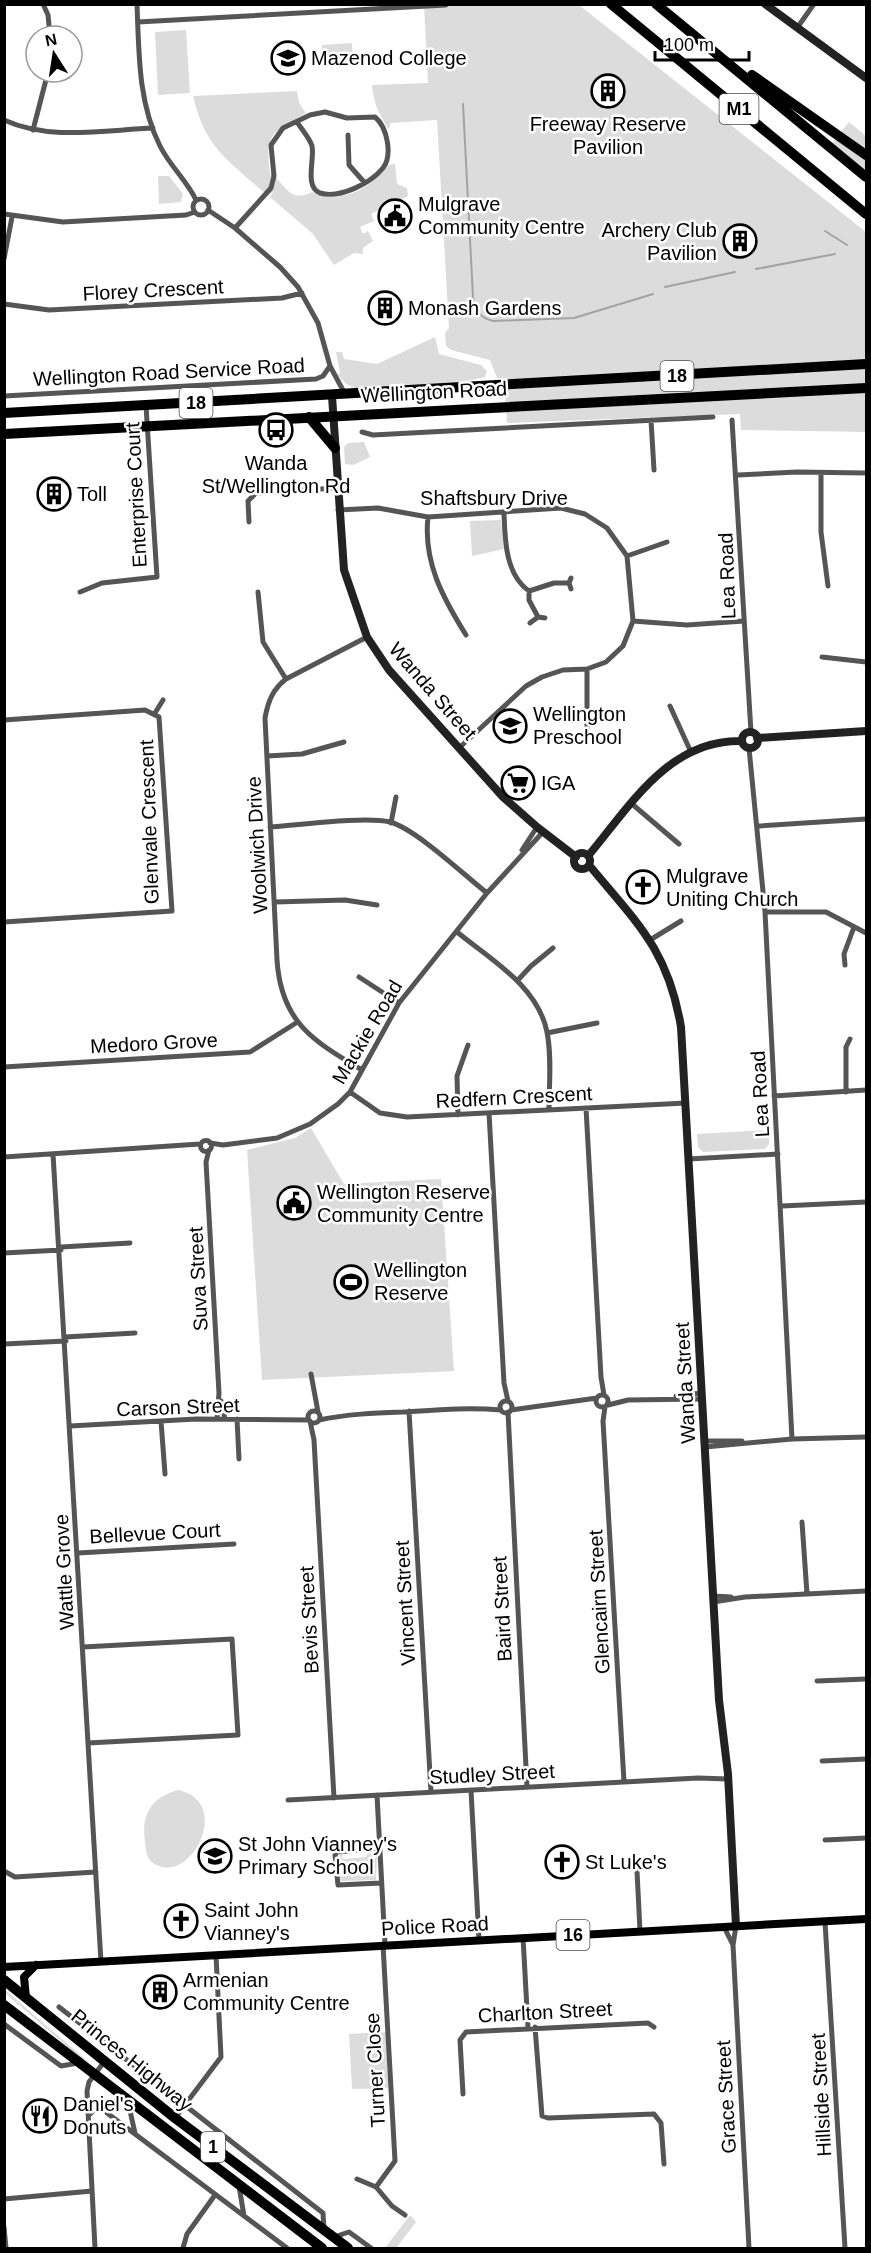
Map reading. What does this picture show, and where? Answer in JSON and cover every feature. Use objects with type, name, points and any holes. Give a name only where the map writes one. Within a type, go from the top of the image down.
[{"type":"highway","name":"M1","points":[[611,4],[864,212]]},
{"type":"highway","name":"M1","points":[[656,4],[867,177]]},
{"type":"highway","points":[[704,43],[867,155]]},
{"type":"highway","name":"Wellington Road","points":[[4,413],[867,364]]},
{"type":"highway","points":[[511,386],[512,405]]},
{"type":"highway","name":"Wellington Road","points":[[4,435],[512,405],[867,388]]},
{"type":"highway","points":[[812,391],[867,393]]},
{"type":"highway","points":[[309,417],[334,448]]},
{"type":"highway","name":"Princes Highway","points":[[4,1980],[175,2118],[348,2248]]},
{"type":"highway","name":"Princes Highway","points":[[4,2005],[322,2248]]},
{"type":"main road","name":"Police Road","points":[[4,1967],[867,1919]]},
{"type":"main road","points":[[26,1998],[24,1977],[37,1965]]},
{"type":"street","points":[[42,4],[48,15],[49,24]]},
{"type":"street","points":[[137,4],[142,88],[153,128],[168,160],[196,200],[206,201],[208,210]]},
{"type":"street","points":[[765,4],[867,78]]},
{"type":"street","points":[[797,28],[814,4]]},
{"type":"street","points":[[138,22],[446,5]]},
{"type":"street","points":[[33,130],[45,84]]},
{"type":"street","points":[[235,228],[271,189],[274,176],[270,152],[273,139],[283,128],[310,115],[325,112],[347,118],[371,116],[378,120],[386,137],[387,159],[383,168],[364,182],[337,194],[316,190],[312,181],[311,144],[297,122]]},
{"type":"street","points":[[4,120],[33,130],[57,133],[153,128]]},
{"type":"street","points":[[348,135],[349,165],[364,182]]},
{"type":"street","points":[[195,212],[193,205],[196,200]]},
{"type":"street","points":[[208,210],[221,216],[235,228],[288,275],[302,293],[320,329],[330,366],[345,395]]},
{"type":"street","points":[[4,214],[12,217],[63,222],[186,215],[195,212],[202,214],[208,210]]},
{"type":"street","points":[[4,259],[12,217]]},
{"type":"street","name":"Florey Crescent","points":[[4,304],[49,310],[282,298],[302,293]]},
{"type":"street","name":"Wellington Road Service Road","points":[[4,396],[316,379],[323,376],[330,366]]},
{"type":"street","points":[[250,383],[251,400]]},
{"type":"street","name":"Wanda Street","points":[[332,396],[338,510],[348,588],[367,637],[389,670],[514,807],[576,857]]},
{"type":"street","name":"Enterprise Court","points":[[80,592],[102,583],[157,577],[146,406]]},
{"type":"street","name":"Wellington Road","points":[[362,432],[373,435],[713,417]]},
{"type":"street","points":[[651,420],[654,470]]},
{"type":"street","name":"Lea Road","points":[[732,420],[738,476],[744,621],[754,735]]},
{"type":"street","points":[[820,473],[821,532],[828,586]]},
{"type":"street","points":[[738,476],[867,473]]},
{"type":"street","points":[[249,522],[248,501],[256,493],[337,488]]},
{"type":"street","name":"Shaftsbury Drive","points":[[338,510],[378,508],[428,517],[561,508],[585,514],[607,528],[627,556]]},
{"type":"street","points":[[504,513],[506,554],[522,586],[529,591]]},
{"type":"street","points":[[428,517],[426,531],[431,564],[440,593],[466,635]]},
{"type":"street","points":[[459,748],[526,686],[542,676],[563,670],[587,669],[606,662],[623,646],[633,621],[627,556],[667,542]]},
{"type":"street","points":[[529,591],[554,583],[570,583]]},
{"type":"street","points":[[529,591],[529,600],[542,618],[530,623]]},
{"type":"street","points":[[258,592],[263,642],[286,679]]},
{"type":"street","points":[[633,621],[687,625],[744,621]]},
{"type":"street","name":"Woolwich Drive","points":[[362,1070],[319,1045],[296,1023],[284,998],[278,976],[265,718],[267,704],[276,687],[286,679],[367,637]]},
{"type":"street","points":[[822,657],[867,662]]},
{"type":"street","points":[[586,738],[587,669]]},
{"type":"street","name":"Glenvale Crescent","points":[[155,713],[163,700]]},
{"type":"street","points":[[670,706],[690,750]]},
{"type":"street","name":"Glenvale Crescent","points":[[4,720],[140,710],[155,713],[160,722],[172,911],[4,922]]},
{"type":"street","points":[[742,741],[745,734],[867,731]]},
{"type":"street","points":[[588,856],[581,854],[576,857],[577,867],[582,869],[589,865],[588,856],[659,772],[690,750],[727,741],[742,741],[749,748],[756,746],[754,735]]},
{"type":"street","points":[[267,756],[302,754],[344,742]]},
{"type":"street","name":"Lea Road","points":[[749,748],[759,826],[765,912],[782,1206],[792,1439]]},
{"type":"street","points":[[391,823],[396,797]]},
{"type":"street","points":[[632,804],[679,844]]},
{"type":"street","points":[[759,826],[867,819]]},
{"type":"street","points":[[270,827],[371,821],[391,823],[417,838],[487,893]]},
{"type":"street","name":"Mackie Road","points":[[4,1156],[205,1147],[255,1142],[292,1132],[325,1114],[350,1092],[399,1003],[540,829]]},
{"type":"street","name":"Wanda Street","points":[[589,865],[628,909],[650,940],[664,966],[677,1006],[682,1035],[718,1700],[728,1776],[736,1926]]},
{"type":"street","points":[[275,902],[345,900],[377,905]]},
{"type":"street","points":[[765,912],[826,912],[867,933]]},
{"type":"street","points":[[650,940],[681,921]]},
{"type":"street","points":[[845,965],[844,954],[855,927]]},
{"type":"street","points":[[457,932],[517,981],[534,1001],[547,1033],[549,1110]]},
{"type":"street","points":[[517,981],[553,948]]},
{"type":"street","points":[[359,977],[399,1003]]},
{"type":"street","name":"Medoro Grove","points":[[4,1067],[250,1052],[296,1023]]},
{"type":"street","points":[[547,1033],[597,1023]]},
{"type":"street","points":[[846,1092],[846,1047],[850,1038]]},
{"type":"street","points":[[458,1115],[457,1076],[468,1046]]},
{"type":"street","points":[[774,1096],[867,1090]]},
{"type":"street","name":"Redfern Crescent","points":[[350,1092],[370,1107],[390,1116],[458,1115],[686,1103]]},
{"type":"street","points":[[586,1108],[603,1406]]},
{"type":"street","name":"Baird Street","points":[[489,1113],[527,1787]]},
{"type":"street","name":"Suva Street","points":[[205,1147],[219,1393],[217,1419]]},
{"type":"street","name":"Wattle Grove","points":[[55,1154],[101,1962]]},
{"type":"street","points":[[689,1159],[778,1154]]},
{"type":"street","points":[[782,1206],[867,1202]]},
{"type":"street","points":[[4,1254],[130,1243]]},
{"type":"street","points":[[4,1344],[135,1333]]},
{"type":"street","name":"Bevis Street","points":[[311,1374],[334,1798]]},
{"type":"street","name":"Suva Street","points":[[219,1393],[225,1419]]},
{"type":"street","points":[[602,1396],[603,1406]]},
{"type":"street","name":"Carson Street","points":[[576,1403],[602,1396],[628,1400]]},
{"type":"street","name":"Carson Street","points":[[70,1426],[339,1416],[576,1403],[603,1406],[628,1400],[702,1396]]},
{"type":"street","name":"Glencairn Street","points":[[603,1406],[624,1782]]},
{"type":"street","name":"Vincent Street","points":[[409,1412],[431,1792]]},
{"type":"street","points":[[237,1419],[239,1459]]},
{"type":"street","points":[[161,1421],[165,1474]]},
{"type":"street","points":[[705,1444],[867,1437]]},
{"type":"street","points":[[802,1522],[807,1594]]},
{"type":"street","name":"Bellevue Court","points":[[78,1553],[234,1544]]},
{"type":"street","points":[[713,1599],[867,1592]]},
{"type":"street","points":[[83,1647],[232,1639],[238,1735],[88,1743]]},
{"type":"street","points":[[817,1682],[867,1679]]},
{"type":"street","points":[[822,1761],[867,1759]]},
{"type":"street","name":"Studley Street","points":[[288,1800],[728,1776]]},
{"type":"street","points":[[471,1790],[479,1940]]},
{"type":"street","name":"Turner Close","points":[[376,2187],[395,2161],[377,1795]]},
{"type":"street","points":[[825,1840],[867,1838]]},
{"type":"street","points":[[380,1848],[339,1851],[335,1855],[338,1885],[381,1883]]},
{"type":"street","points":[[4,1871],[15,1877],[96,1872]]},
{"type":"street","points":[[637,1871],[640,1931]]},
{"type":"street","name":"Hillside Street","points":[[827,1921],[845,2248]]},
{"type":"street","name":"Grace Street","points":[[736,1926],[733,1945],[749,2248]]},
{"type":"street","name":"Grace Street","points":[[724,1927],[733,1945]]},
{"type":"street","points":[[523,1937],[528,2028]]},
{"type":"street","points":[[175,2118],[221,2057],[216,1955]]},
{"type":"street","name":"Princes Highway","points":[[59,2007],[323,2213],[328,2234]]},
{"type":"street","name":"Charlton Street","points":[[463,2094],[462,2034],[468,2031],[648,2023],[654,2027]]},
{"type":"street","name":"Princes Highway","points":[[4,2024],[61,2066],[78,2063]]},
{"type":"street","points":[[535,2027],[542,2116],[548,2118],[654,2114],[661,2123],[663,2163]]},
{"type":"street","points":[[95,2248],[87,2088],[104,2062]]},
{"type":"street","points":[[88,2116],[100,2104],[128,2101]]},
{"type":"street","name":"Princes Highway","points":[[128,2101],[136,2135]]},
{"type":"street","points":[[106,2112],[287,2248]]},
{"type":"street","points":[[357,2179],[376,2187],[392,2206],[405,2215]]},
{"type":"street","points":[[238,2185],[244,2216]]},
{"type":"street","points":[[5,2198],[92,2191]]},
{"type":"street","points":[[183,2248],[187,2234],[215,2195]]},
{"type":"street","points":[[4,2227],[6,2248]]},
{"type":"street","points":[[328,2234],[349,2232],[371,2248]]},
{"type":"shaded area","points":[[424,5],[579,5],[866,232],[866,432],[741,430],[740,414],[507,423],[504,378],[497,378],[490,360],[451,350],[446,346],[445,333],[449,328],[437,120],[391,123],[388,129],[374,99],[372,85],[428,83]]},
{"type":"shaded area","points":[[186,30],[190,93],[158,95],[155,32]]},
{"type":"shaded area","points":[[352,43],[353,66],[323,67],[322,45]]},
{"type":"shaded area","points":[[297,91],[299,103],[306,113],[279,130],[270,141],[269,149],[270,173],[288,191],[298,196],[312,192],[323,196],[344,196],[364,187],[389,165],[395,164],[397,184],[407,188],[408,196],[371,214],[374,221],[360,227],[363,234],[368,231],[373,241],[363,248],[363,254],[354,253],[334,265],[313,234],[270,197],[273,192],[269,195],[261,190],[226,159],[203,127],[193,96]]},
{"type":"shaded area","points":[[849,122],[866,136],[866,177],[829,147]]},
{"type":"shaded area","points":[[158,176],[169,176],[183,194],[181,202],[159,204]]},
{"type":"shaded area","points":[[435,337],[439,354],[481,365],[487,371],[485,377],[457,383],[356,389],[346,384],[338,375],[340,373],[336,352],[342,352],[344,359],[377,364]]},
{"type":"shaded area","points":[[364,442],[370,457],[353,465],[345,464],[344,447],[348,443]]},
{"type":"shaded area","points":[[501,520],[504,549],[472,556],[470,521]]},
{"type":"shaded area","name":"Wellington Reserve","points":[[311,1128],[344,1184],[441,1179],[454,1371],[262,1380],[247,1150],[295,1138]]},
{"type":"shaded area","points":[[769,1130],[769,1144],[765,1149],[703,1152],[698,1147],[697,1134]]},
{"type":"shaded area","points":[[178,1790],[195,1798],[203,1810],[205,1825],[192,1854],[180,1864],[167,1868],[153,1863],[148,1856],[144,1832],[145,1823],[150,1808],[155,1803],[169,1793]]},
{"type":"shaded area","points":[[368,1852],[373,1852],[377,1857],[376,1880],[341,1881],[339,1876],[345,1876],[344,1861],[338,1861],[340,1855],[344,1853],[342,1857],[344,1859],[366,1857]]},
{"type":"shaded area","points":[[4,1989],[85,2059],[84,2061],[5,1993]]},
{"type":"shaded area","points":[[386,2032],[388,2088],[352,2089],[349,2034]]},
{"type":"shaded area","points":[[410,2215],[416,2222],[396,2248],[385,2248]]},
{"type":"waterway","points":[[463,104],[473,297],[476,310],[481,316],[493,321],[574,318],[653,294]]},
{"type":"waterway","points":[[825,231],[847,245]]},
{"type":"waterway","points":[[756,269],[835,254]]},
{"type":"waterway","points":[[665,287],[735,272]]},
{"type":"place","name":"Mazenod College","points":[[288,58]]},
{"type":"place","name":"Freeway Reserve Pavilion","points":[[608,91]]},
{"type":"place","name":"Mulgrave Community Centre","points":[[395,216]]},
{"type":"place","name":"Archery Club Pavilion","points":[[740,241]]},
{"type":"place","name":"Monash Gardens","points":[[385,308]]},
{"type":"place","name":"Wanda St/Wellington Rd","points":[[276,430]]},
{"type":"place","name":"Toll","points":[[54,494]]},
{"type":"place","name":"Wellington Preschool","points":[[510,726]]},
{"type":"place","name":"IGA","points":[[518,783]]},
{"type":"place","name":"Mulgrave Uniting Church","points":[[643,887]]},
{"type":"place","name":"Wellington Reserve Community Centre","points":[[294,1203]]},
{"type":"place","name":"Wellington Reserve","points":[[351,1282]]},
{"type":"place","name":"St John Vianney's Primary School","points":[[215,1856]]},
{"type":"place","name":"St Luke's","points":[[562,1862]]},
{"type":"place","name":"Saint John Vianney's","points":[[181,1921]]},
{"type":"place","name":"Armenian Community Centre","points":[[160,1992]]},
{"type":"place","name":"Daniel's Donuts","points":[[40,2116]]}]
